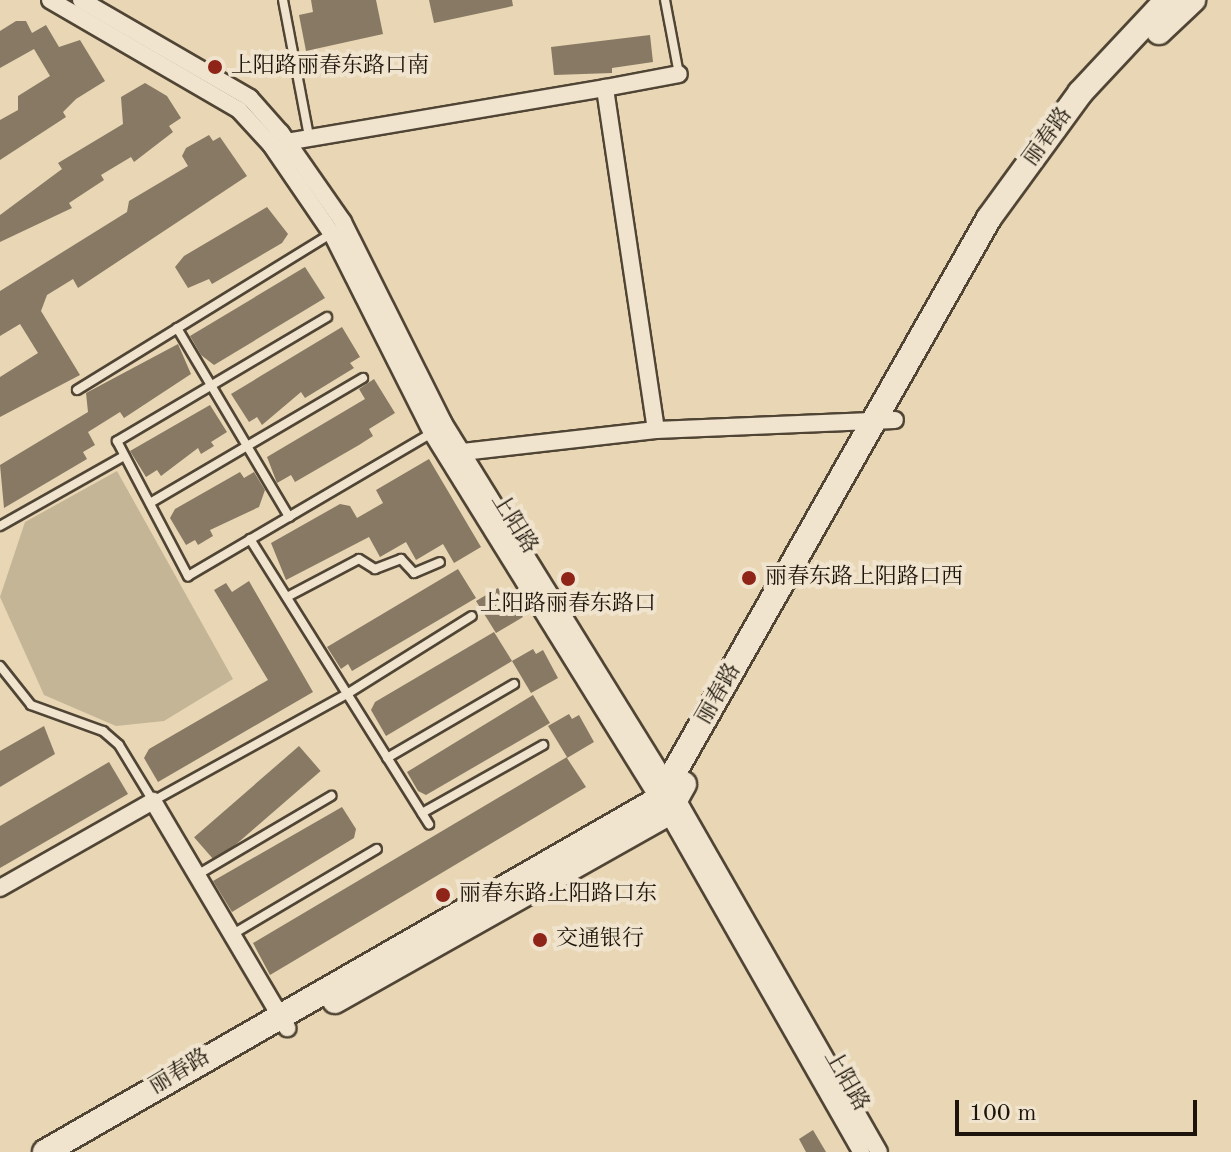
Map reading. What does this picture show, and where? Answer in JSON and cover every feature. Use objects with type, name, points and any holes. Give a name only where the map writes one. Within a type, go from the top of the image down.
[{"type":"main road","name":"丽春路","points":[[886,421],[989,218],[1080,93],[1167,0]]},
{"type":"main road","name":"丽春路","points":[[45,1152],[282,1021],[668,798],[998,232],[1090,106],[1193,0]]},
{"type":"main road","name":"丽春路","points":[[78,1152],[282,1021]]},
{"type":"street","name":"上阳路","points":[[50,0],[239,110],[279,143],[343,222],[452,453],[668,798],[879,1152]]},
{"type":"street","name":"上阳路","points":[[81,0],[250,98],[332,234],[432,433],[452,453]]},
{"type":"street","points":[[279,143],[679,74]]},
{"type":"street","points":[[605,88],[656,430]]},
{"type":"street","points":[[452,453],[656,430],[886,421]]},
{"type":"street","name":"上阳路","points":[[668,798],[861,1152]]},
{"type":"street","points":[[0,888],[153,801],[282,1021]]},
{"type":"lane","points":[[283,0],[309,136]]},
{"type":"lane","points":[[665,0],[679,74]]},
{"type":"lane","points":[[77,390],[332,234]]},
{"type":"lane","points":[[327,317],[117,441],[188,576],[432,433]]},
{"type":"lane","points":[[177,328],[289,517]]},
{"type":"lane","points":[[150,503],[363,378]]},
{"type":"lane","points":[[0,526],[124,456]]},
{"type":"lane","points":[[250,539],[429,824]]},
{"type":"lane","points":[[287,597],[359,559],[375,569],[401,559],[414,573],[440,562]]},
{"type":"lane","points":[[0,666],[31,705],[103,731],[119,745],[153,801],[347,694],[472,616]]},
{"type":"lane","points":[[387,758],[514,684]]},
{"type":"lane","points":[[422,813],[543,745]]},
{"type":"lane","points":[[197,875],[331,796]]},
{"type":"lane","points":[[233,934],[377,849]]},
{"type":"shaded area","points":[[117,471],[233,679],[164,721],[116,726],[44,695],[0,597],[25,522]]},
{"type":"building","points":[[311,0],[376,0],[383,34],[306,51],[299,15],[313,12]]},
{"type":"building","points":[[429,0],[512,0],[513,6],[434,23]]},
{"type":"building","points":[[16,21],[26,21],[32,33],[46,25],[59,47],[80,40],[105,81],[76,99],[63,112],[66,117],[0,160],[0,120],[18,110],[18,96],[50,76],[34,49],[0,68],[0,31]]},
{"type":"building","points":[[650,35],[653,62],[612,68],[612,73],[554,75],[551,47]]},
{"type":"building","points":[[145,83],[167,96],[181,118],[169,126],[173,132],[134,162],[131,157],[101,175],[104,180],[69,203],[72,208],[0,242],[0,215],[62,169],[58,163],[123,124],[121,97]]},
{"type":"building","points":[[209,135],[213,141],[220,137],[247,176],[78,288],[73,279],[47,295],[41,311],[80,375],[0,417],[0,377],[38,353],[20,324],[0,336],[0,291],[127,212],[129,201],[188,166],[182,156],[186,148]]},
{"type":"building","points":[[267,207],[288,234],[282,243],[212,284],[209,279],[188,288],[175,267],[184,256]]},
{"type":"building","points":[[305,267],[325,298],[214,365],[201,355],[190,336]]},
{"type":"building","points":[[342,327],[360,357],[350,363],[354,368],[305,398],[301,392],[262,425],[257,417],[249,422],[231,394]]},
{"type":"building","points":[[178,344],[191,374],[124,418],[120,412],[88,432],[95,445],[83,452],[87,459],[4,508],[0,465],[88,412],[86,393]]},
{"type":"building","points":[[374,379],[395,413],[369,429],[373,436],[359,445],[295,482],[291,475],[277,483],[267,457],[365,399],[359,389]]},
{"type":"building","points":[[210,405],[227,432],[211,442],[214,446],[201,454],[198,448],[161,476],[157,470],[146,477],[130,451]]},
{"type":"building","points":[[429,459],[481,547],[454,563],[443,544],[416,560],[406,542],[380,557],[369,537],[286,580],[271,543],[340,504],[350,506],[357,518],[383,503],[376,490]]},
{"type":"building","points":[[240,472],[244,478],[254,472],[265,490],[259,507],[210,530],[213,536],[198,545],[195,540],[186,545],[170,518],[175,509]]},
{"type":"building","points":[[458,569],[476,598],[352,671],[348,664],[341,669],[327,647]]},
{"type":"building","points":[[249,581],[313,692],[158,782],[144,758],[149,749],[268,680],[214,590],[226,583],[232,592]]},
{"type":"building","points":[[498,588],[501,593],[508,589],[523,617],[496,633],[476,601]]},
{"type":"building","points":[[494,632],[512,661],[386,736],[371,710],[375,702]]},
{"type":"building","points":[[533,649],[536,654],[543,650],[558,678],[531,693],[512,661]]},
{"type":"building","points":[[533,695],[550,723],[426,795],[418,791],[407,772]]},
{"type":"building","points":[[569,714],[572,719],[579,715],[594,742],[567,758],[586,787],[270,975],[253,943],[567,757],[548,726]]},
{"type":"building","points":[[44,726],[55,754],[0,787],[0,751]]},
{"type":"building","points":[[299,746],[321,771],[216,862],[194,837]]},
{"type":"building","points":[[109,762],[128,794],[0,868],[0,826]]},
{"type":"building","points":[[342,807],[356,829],[354,838],[232,912],[213,881]]},
{"type":"building","points":[[813,1130],[826,1152],[806,1152],[799,1139]]},
{"type":"place","name":"上阳路丽春东路口南","points":[[215,67]]},
{"type":"place","name":"丽春东路上阳路口西","points":[[749,578]]},
{"type":"place","name":"上阳路丽春东路口","points":[[568,579]]},
{"type":"place","name":"丽春东路上阳路口东","points":[[443,895]]},
{"type":"place","name":"交通银行","points":[[540,940]]}]
